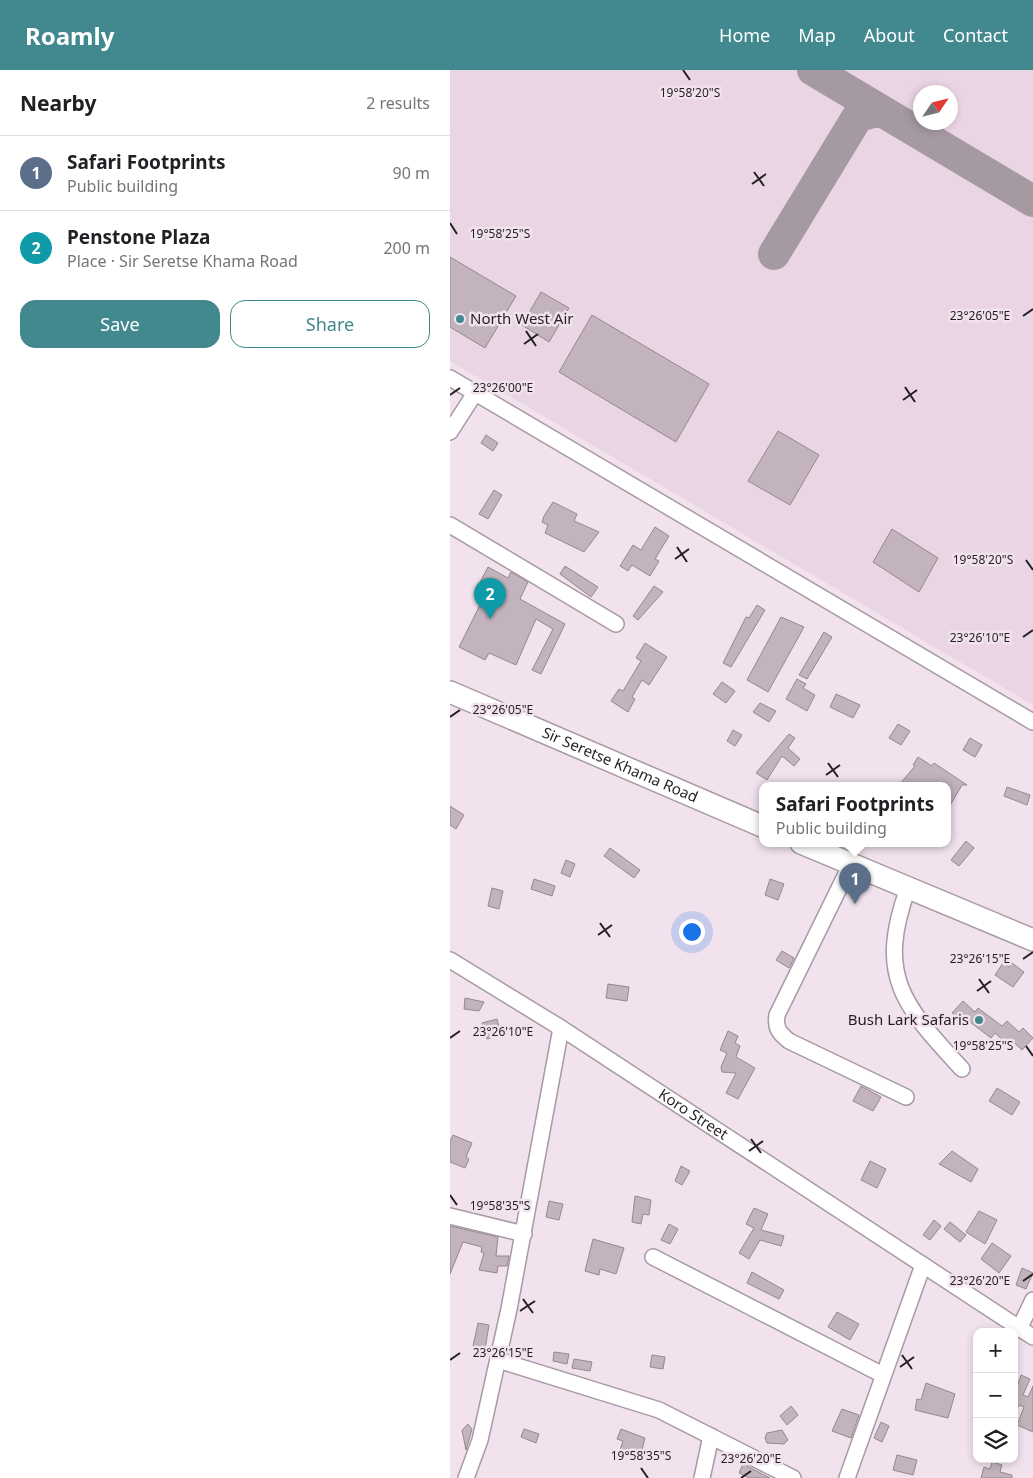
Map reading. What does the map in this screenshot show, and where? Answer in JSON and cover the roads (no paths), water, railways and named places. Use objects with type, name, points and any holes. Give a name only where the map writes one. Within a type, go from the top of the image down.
[{"type":"main road","name":"Sir Seretse Khama Road","points":[[450,692],[759,825]]},
{"type":"main road","points":[[811,847],[1033,940]]},
{"type":"street","points":[[450,378],[1033,722]]},
{"type":"street","points":[[450,432],[475,393]]},
{"type":"street","points":[[450,525],[616,624]]},
{"type":"street","points":[[851,864],[777,1015],[776,1025],[780,1034],[789,1041],[906,1097]]},
{"type":"street","points":[[908,888],[896,926],[893,952],[900,988],[934,1038],[962,1068]]},
{"type":"street","name":"Koro Street","points":[[450,960],[561,1028],[1033,1337]]},
{"type":"street","points":[[466,1478],[480,1440],[498,1360],[524,1234],[561,1028]]},
{"type":"street","points":[[450,1216],[524,1234]]},
{"type":"street","points":[[653,1257],[883,1375]]},
{"type":"street","points":[[846,1478],[923,1265]]},
{"type":"street","points":[[1019,1329],[1033,1300]]},
{"type":"street","points":[[498,1360],[659,1410],[792,1478]]},
{"type":"street","points":[[702,1478],[711,1436]]},
{"type":"place","name":"North West Air","points":[[460,319]]},
{"type":"place","name":"Penstone Plaza","points":[[490,619]]},
{"type":"place","name":"Safari Footprints","points":[[855,904]]},
{"type":"place","name":"Bush Lark Safaris","points":[[979,1020]]}]
